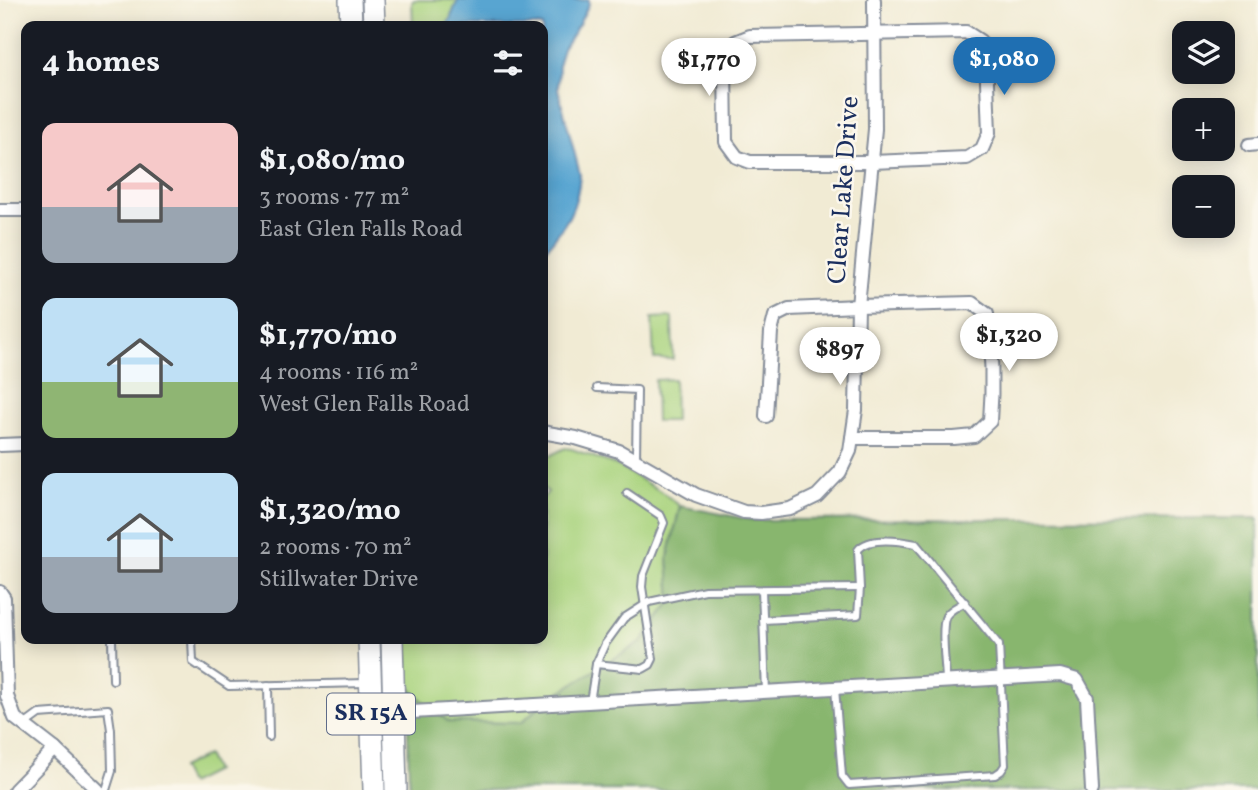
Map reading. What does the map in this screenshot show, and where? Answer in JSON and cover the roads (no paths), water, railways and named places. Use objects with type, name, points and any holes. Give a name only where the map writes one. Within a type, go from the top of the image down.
[{"type":"highway","points":[[350,0],[351,21]]},
{"type":"highway","points":[[373,0],[374,21]]},
{"type":"highway","name":"SR 15A","points":[[369,644],[374,790]]},
{"type":"highway","name":"SR 15A","points":[[392,644],[396,790]]},
{"type":"street","name":"Clear Lake Drive","points":[[548,433],[619,451],[696,495],[744,512],[761,513],[790,509],[817,496],[840,472],[850,451],[856,410],[858,306],[875,130],[874,0]]},
{"type":"street","points":[[965,32],[980,41],[986,56],[989,133],[982,149],[967,158],[872,162],[750,162],[737,157],[726,142],[725,60],[736,41],[750,36],[965,32]]},
{"type":"street","points":[[0,211],[21,210]]},
{"type":"street","points":[[766,416],[771,332],[775,316],[789,309],[972,303],[987,314],[991,344],[990,421],[974,436],[852,438]]},
{"type":"street","points":[[0,445],[21,444]]},
{"type":"street","points":[[0,592],[4,598],[6,696],[15,718],[55,749],[98,790]]},
{"type":"street","points":[[394,713],[1060,675],[1077,680],[1087,698],[1092,790]]},
{"type":"street","points":[[15,790],[55,749]]},
{"type":"lane","points":[[597,388],[637,390],[639,393],[636,460]]},
{"type":"lane","points":[[596,664],[643,669],[650,665],[653,659],[642,587],[643,576],[664,523],[661,516],[627,493]]},
{"type":"lane","points":[[763,620],[858,614],[858,550],[861,545],[898,541],[916,544],[999,645],[1005,765],[995,775],[849,785],[842,776],[835,688]]},
{"type":"lane","points":[[590,702],[596,664],[605,644],[624,618],[645,604],[705,590],[860,588]]},
{"type":"lane","points":[[762,590],[766,692]]},
{"type":"lane","points":[[946,681],[943,625],[946,616],[965,602]]},
{"type":"lane","points":[[112,644],[113,680]]},
{"type":"lane","points":[[192,644],[193,662],[229,686],[370,683]]},
{"type":"lane","points":[[268,685],[269,737]]},
{"type":"lane","points":[[24,724],[39,715],[108,709],[113,771],[106,790]]},
{"type":"water","points":[[458,0],[589,0],[559,62],[558,89],[580,174],[579,187],[569,216],[548,247],[548,21],[449,21]]}]
